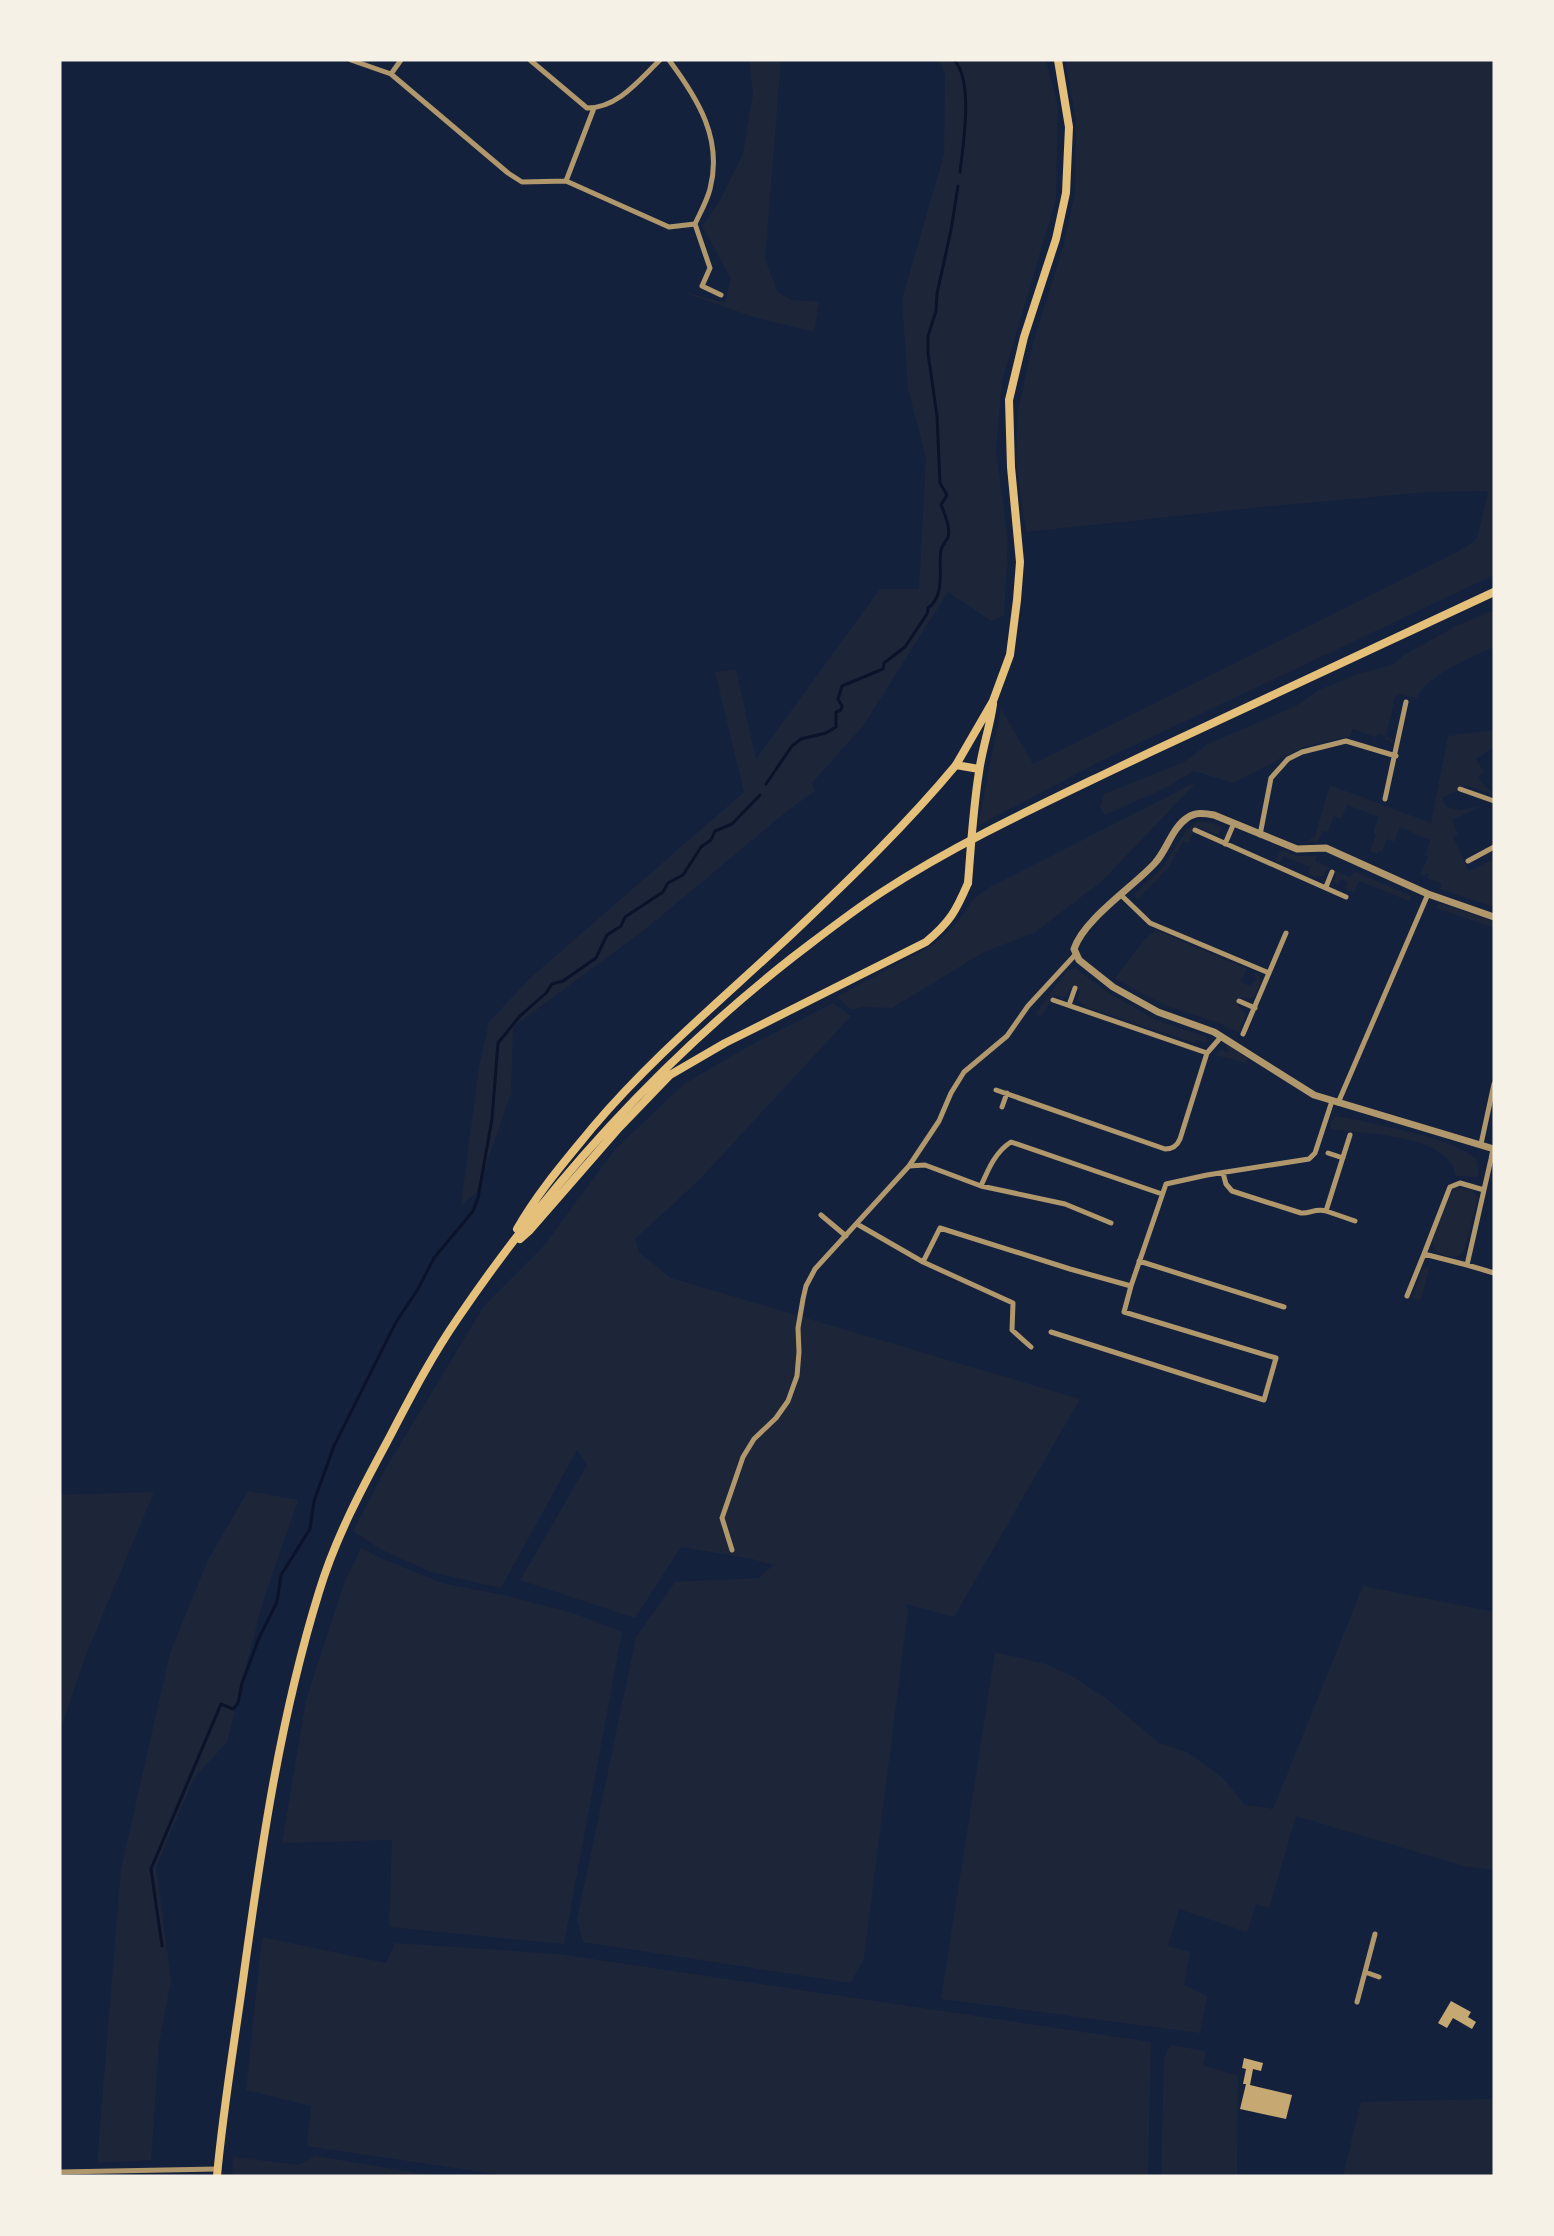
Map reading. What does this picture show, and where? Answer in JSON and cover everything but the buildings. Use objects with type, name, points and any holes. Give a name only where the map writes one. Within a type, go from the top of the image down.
[{"type":"highway","points":[[217,2173],[253,1907],[273,1780],[296,1677],[320,1587],[347,1518],[410,1398],[455,1322],[506,1251],[593,1143],[663,1070],[716,1020],[825,933],[882,892],[999,825],[1494,592]]},
{"type":"highway","points":[[506,1251],[524,1218],[555,1173],[613,1104],[668,1047],[827,900],[923,804],[956,765]]},
{"type":"highway","points":[[506,1251],[529,1231],[617,1130],[670,1075],[735,1038],[926,942],[945,926],[958,907],[968,883]]},
{"type":"main road","points":[[979,769],[956,765],[993,701],[1010,655],[1020,562],[1011,467],[1009,400],[1024,338],[1056,239],[1066,193],[1069,127],[1058,60]]},
{"type":"main road","points":[[968,883],[979,769],[991,720],[993,701]]},
{"type":"street","points":[[351,60],[391,74],[508,173],[522,182],[566,181],[669,227],[695,224]]},
{"type":"street","points":[[391,74],[401,60]]},
{"type":"street","points":[[530,60],[587,108],[594,108],[620,98],[660,60]]},
{"type":"street","points":[[669,60],[704,113],[711,133],[714,155],[712,180],[695,224],[710,268],[702,286],[721,295]]},
{"type":"street","points":[[566,181],[594,108]]},
{"type":"street","points":[[1385,799],[1406,702]]},
{"type":"street","points":[[1260,836],[1271,778],[1288,759],[1302,752],[1346,741],[1396,756]]},
{"type":"street","points":[[1460,789],[1494,801]]},
{"type":"street","points":[[732,1550],[722,1518],[743,1456],[753,1439],[776,1418],[788,1401],[797,1376],[798,1328],[806,1286],[815,1269],[909,1166],[929,1138],[964,1072],[1007,1036],[1028,1006],[1075,955],[1075,947],[1088,927],[1156,862],[1179,826],[1187,818],[1207,813],[1297,849],[1326,848],[1428,894],[1494,916]]},
{"type":"street","points":[[1225,844],[1234,823]]},
{"type":"street","points":[[1195,831],[1347,897]]},
{"type":"street","points":[[1468,861],[1494,847]]},
{"type":"street","points":[[1326,887],[1332,872]]},
{"type":"street","points":[[1051,1332],[1264,1400],[1276,1358],[1124,1312],[1139,1261],[1164,1187],[1170,1182],[1310,1159],[1315,1153],[1335,1102],[1428,894]]},
{"type":"street","points":[[1121,895],[1150,923],[1269,973]]},
{"type":"street","points":[[1244,1034],[1286,933]]},
{"type":"street","points":[[1075,955],[1096,974],[1131,997],[1158,1012],[1203,1027],[1236,1045],[1314,1095],[1494,1149],[1467,1265]]},
{"type":"street","points":[[1069,1005],[1076,988]]},
{"type":"street","points":[[1053,1000],[1208,1053]]},
{"type":"street","points":[[1239,1001],[1254,1008]]},
{"type":"street","points":[[996,1089],[1170,1149],[1175,1147],[1180,1139],[1208,1053],[1221,1037]]},
{"type":"street","points":[[1481,1144],[1494,1084]]},
{"type":"street","points":[[1002,1107],[1007,1093]]},
{"type":"street","points":[[1326,1211],[1350,1135]]},
{"type":"street","points":[[981,1186],[994,1159],[1011,1142],[1162,1194]]},
{"type":"street","points":[[1328,1153],[1343,1158]]},
{"type":"street","points":[[909,1166],[925,1164],[981,1186],[1065,1204],[1111,1223]]},
{"type":"street","points":[[1223,1173],[1226,1184],[1232,1191],[1301,1213],[1306,1214],[1318,1209],[1355,1221]]},
{"type":"street","points":[[1407,1296],[1450,1187],[1460,1184],[1484,1190]]},
{"type":"street","points":[[821,1215],[846,1236]]},
{"type":"street","points":[[857,1224],[923,1262],[1013,1303],[1012,1330],[1031,1347]]},
{"type":"street","points":[[923,1262],[940,1228],[1131,1286]]},
{"type":"street","points":[[1424,1254],[1494,1273]]},
{"type":"street","points":[[1139,1261],[1284,1307]]},
{"type":"street","points":[[1357,2002],[1376,1934]]},
{"type":"street","points":[[1365,1972],[1378,1977]]},
{"type":"street","points":[[60,2172],[217,2173]]},
{"type":"shaded area","points":[[749,60],[781,60],[765,259],[777,291],[791,300],[819,302],[814,332],[753,317],[680,291],[725,303],[731,279],[702,226],[718,204],[743,154],[753,94]]},
{"type":"shaded area","points":[[939,60],[1046,60],[1058,107],[1056,199],[1002,381],[996,451],[1008,542],[1004,615],[991,621],[948,592],[863,726],[812,783],[815,791],[786,812],[648,927],[513,1027],[511,1093],[477,1192],[461,1205],[479,1066],[489,1022],[529,979],[744,792],[715,672],[736,670],[756,759],[880,589],[919,589],[926,458],[908,389],[902,299],[944,155],[945,75]]},
{"type":"shaded area","points":[[1065,60],[1494,60],[1494,575],[1101,761],[978,826],[1001,709],[1033,764],[1474,542],[1478,535],[1488,491],[1426,492],[1026,532],[1016,463],[1018,410],[1033,343],[1063,248],[1075,193],[1076,119]]},
{"type":"shaded area","points":[[1494,610],[1494,647],[1439,675],[1429,682],[1417,698],[1400,694],[1395,697],[1386,737],[1393,740],[1391,744],[1385,736],[1378,733],[1374,743],[1386,747],[1373,744],[1375,737],[1353,729],[1350,736],[1303,747],[1233,783],[1194,771],[1165,788],[1105,815],[1100,807],[1104,794],[1184,762],[1208,744],[1296,706],[1319,690],[1358,674],[1392,665],[1404,655],[1456,626]]},
{"type":"shaded area","points":[[1494,730],[1494,747],[1476,759],[1484,772],[1478,778],[1494,795],[1467,786],[1442,798],[1446,807],[1459,810],[1480,806],[1452,820],[1458,834],[1453,837],[1469,871],[1494,859],[1494,907],[1440,889],[1442,884],[1427,878],[1429,875],[1426,873],[1424,876],[1420,874],[1428,857],[1425,855],[1430,840],[1400,827],[1394,842],[1387,839],[1382,852],[1378,851],[1377,854],[1370,851],[1379,817],[1347,805],[1341,819],[1334,816],[1328,832],[1322,831],[1318,842],[1306,842],[1315,836],[1330,785],[1431,823],[1448,736]]},
{"type":"shaded area","points":[[1194,785],[1101,882],[1034,933],[984,952],[892,1008],[862,1007],[852,1010],[836,997],[933,945],[962,916],[974,898],[990,887]]},
{"type":"shaded area","points":[[1196,822],[1222,827],[1218,835],[1196,828],[1188,843],[1183,841],[1169,867],[1137,900],[1135,893],[1162,868],[1187,829]]},
{"type":"shaded area","points":[[1281,850],[1299,856],[1317,856],[1315,861],[1350,877],[1354,871],[1411,896],[1409,901],[1359,881],[1354,893],[1345,888],[1347,882],[1341,879],[1337,886],[1334,881],[1336,873],[1328,869],[1323,876],[1315,877],[1308,874],[1310,867],[1283,856],[1280,862],[1276,861]]},
{"type":"shaded area","points":[[1439,903],[1494,921],[1494,928],[1436,908]]},
{"type":"shaded area","points":[[1156,930],[1247,969],[1241,982],[1250,986],[1257,979],[1254,977],[1256,972],[1261,980],[1255,995],[1250,999],[1241,997],[1237,1004],[1246,1014],[1239,1033],[1216,1022],[1167,1006],[1115,978],[1145,939]]},
{"type":"shaded area","points":[[1075,968],[1110,994],[1156,1020],[1206,1037],[1207,1042],[1195,1040],[1194,1043],[1084,1006],[1078,1000],[1079,990],[1072,987],[1066,997],[1054,996],[1040,1018],[1036,1013],[1066,972]]},
{"type":"shaded area","points":[[833,1003],[851,1016],[699,1180],[635,1239],[639,1252],[671,1278],[1080,1399],[954,1617],[905,1604],[908,1610],[864,1958],[851,1983],[583,1942],[577,1920],[636,1637],[675,1582],[759,1578],[773,1565],[752,1559],[681,1547],[635,1618],[520,1580],[587,1465],[577,1450],[501,1588],[431,1572],[382,1550],[353,1531],[387,1466],[484,1306],[542,1248],[616,1148],[684,1084],[749,1046]]},
{"type":"shaded area","points":[[1223,1045],[1231,1047],[1247,1058],[1247,1063],[1215,1055],[1221,1050],[1228,1052],[1229,1049]]},
{"type":"shaded area","points":[[1337,1116],[1411,1132],[1450,1144],[1476,1159],[1479,1174],[1476,1177],[1456,1176],[1451,1162],[1439,1152],[1423,1144],[1383,1135],[1331,1129],[1330,1122]]},
{"type":"shaded area","points":[[1457,1188],[1472,1190],[1478,1198],[1464,1251],[1458,1256],[1451,1257],[1436,1252],[1432,1243],[1450,1196]]},
{"type":"shaded area","points":[[1430,1265],[1421,1299],[1415,1300],[1412,1297],[1423,1268]]},
{"type":"shaded area","points":[[248,1491],[298,1500],[263,1601],[227,1742],[194,1778],[156,1867],[171,1980],[159,2044],[151,2160],[97,2163],[121,1869],[170,1653],[208,1560]]},
{"type":"shaded area","points":[[154,1492],[85,1657],[60,1730],[60,1495]]},
{"type":"shaded area","points":[[361,1548],[442,1583],[503,1595],[573,1613],[622,1632],[564,1944],[389,1927],[392,1840],[282,1843],[306,1700],[345,1581]]},
{"type":"shaded area","points":[[1363,1586],[1494,1612],[1494,1870],[1464,1866],[1296,1816],[1269,1908],[1256,1904],[1247,1932],[1179,1909],[1168,1946],[1190,1952],[1184,1985],[1207,1996],[1200,2033],[941,1999],[995,1652],[1046,1664],[1072,1676],[1107,1699],[1159,1743],[1187,1752],[1223,1778],[1245,1805],[1273,1809]]},
{"type":"shaded area","points":[[262,1937],[386,1963],[395,1943],[558,1954],[1151,2042],[1148,2176],[509,2176],[307,2146],[311,2106],[246,2090]]},
{"type":"shaded area","points":[[1170,2045],[1206,2051],[1203,2065],[1238,2076],[1237,2176],[1161,2176],[1164,2058]]},
{"type":"shaded area","points":[[1494,2097],[1494,2176],[1343,2176],[1361,2102],[1490,2099]]},
{"type":"shaded area","points":[[316,2156],[435,2176],[232,2176],[233,2157],[298,2165]]},
{"type":"waterway","points":[[954,60],[964,82],[966,114],[960,172]]},
{"type":"waterway","points":[[766,784],[792,746],[801,739],[826,733],[836,727],[836,712],[841,710],[842,706],[838,699],[842,686],[883,669],[884,663],[905,647],[937,596],[941,550],[948,537],[949,529],[941,505],[947,495],[940,483],[937,416],[928,353],[928,336],[936,311],[937,294],[958,186]]},
{"type":"waterway","points":[[162,1946],[151,1869],[221,1704],[233,1709],[238,1703],[242,1683],[259,1638],[277,1602],[281,1575],[310,1529],[314,1501],[334,1446],[396,1322],[418,1289],[434,1258],[473,1211],[478,1198],[492,1119],[498,1043],[520,1016],[546,993],[552,984],[563,981],[596,958],[607,935],[621,926],[625,917],[663,892],[668,883],[683,875],[701,847],[711,840],[715,831],[732,824],[760,795]]}]
